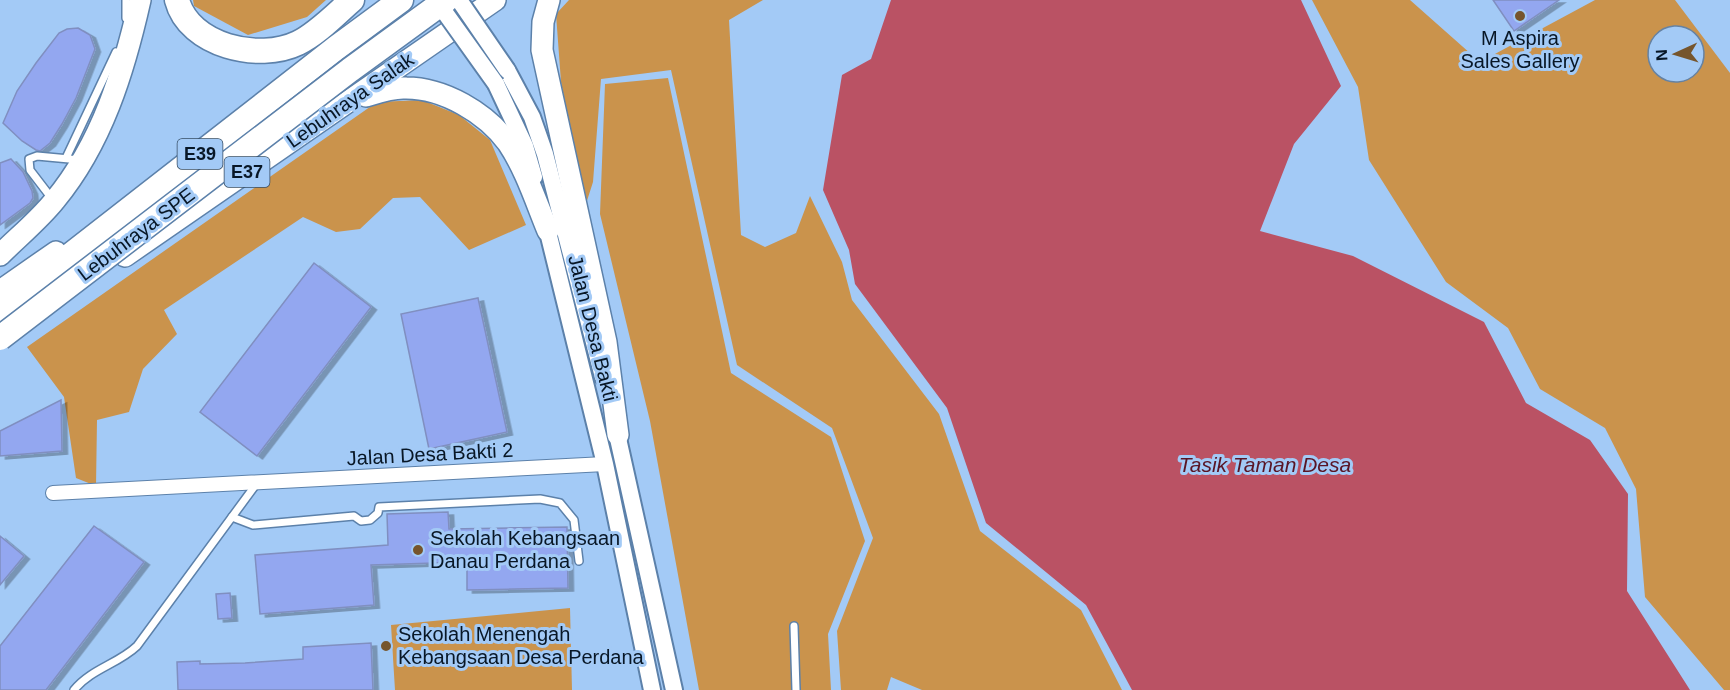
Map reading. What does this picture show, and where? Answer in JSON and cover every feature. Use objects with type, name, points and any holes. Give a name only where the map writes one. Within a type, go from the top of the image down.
[{"type":"highway","points":[[0,255],[54,202],[74,159],[112,101],[140,0]]},
{"type":"highway","points":[[177,0],[179,8],[196,30],[219,43],[245,51],[271,51],[298,43],[352,0]]},
{"type":"highway","name":"E37","points":[[0,291],[30,272],[396,0]]},
{"type":"highway","name":"Lebuhraya SPE","points":[[0,310],[401,0]]},
{"type":"highway","name":"Lebuhraya SPE","points":[[0,338],[350,70],[446,0]]},
{"type":"highway","name":"Lebuhraya Salak","points":[[0,346],[115,263],[495,0]]},
{"type":"highway","points":[[549,0],[543,22],[542,50],[606,342],[618,435]]},
{"type":"highway","points":[[347,102],[385,90],[405,87],[424,90],[461,103],[494,128],[507,143],[520,165],[548,231]]},
{"type":"street","name":"Jalan Desa Bakti","points":[[436,0],[496,84],[525,146],[605,464],[652,690]]},
{"type":"street","name":"Jalan Desa Bakti","points":[[459,0],[507,70],[532,117],[545,154],[618,435],[674,690]]},
{"type":"street","name":"Jalan Desa Bakti 2","points":[[53,493],[605,464]]},
{"type":"lane","points":[[124,27],[127,16],[126,0]]},
{"type":"lane","points":[[54,202],[30,170],[29,159],[37,156],[74,159],[118,47]]},
{"type":"lane","points":[[74,690],[88,676],[128,654],[137,646],[258,483]]},
{"type":"lane","points":[[232,517],[253,525],[354,516],[361,521],[370,520],[378,513],[379,507],[540,499],[560,503],[574,520],[579,561]]},
{"type":"lane","points":[[794,626],[796,690]]},
{"type":"shaded area","points":[[193,0],[326,0],[307,17],[248,35],[194,6]]},
{"type":"shaded area","points":[[569,0],[763,0],[729,20],[741,235],[765,247],[796,233],[810,196],[842,262],[852,300],[939,414],[980,531],[1081,610],[1122,690],[922,690],[891,677],[887,690],[841,690],[837,631],[873,538],[832,428],[737,365],[671,70],[601,79],[593,182],[585,207],[561,82],[556,14]]},
{"type":"shaded area","points":[[1312,0],[1410,0],[1480,62],[1595,0],[1675,0],[1693,24],[1646,24],[1646,84],[1706,84],[1706,41],[1730,73],[1730,690],[1724,690],[1645,597],[1636,489],[1605,428],[1540,389],[1508,328],[1446,282],[1369,160],[1358,87]]},
{"type":"shaded area","points":[[668,78],[731,373],[831,437],[865,541],[828,634],[831,690],[699,690],[650,421],[600,214],[605,84]]},
{"type":"shaded area","points":[[422,100],[459,115],[490,140],[526,225],[469,250],[420,197],[393,198],[360,229],[336,232],[303,217],[164,310],[177,334],[143,369],[129,412],[97,420],[96,486],[76,478],[64,397],[27,347],[377,102]]},
{"type":"shaded area","points":[[570,608],[572,690],[395,690],[391,625]]},
{"type":"water","name":"Tasik Taman Desa","points":[[891,0],[1301,0],[1341,86],[1294,144],[1260,231],[1353,256],[1484,322],[1526,403],[1590,440],[1628,494],[1627,591],[1690,690],[1132,690],[1086,605],[986,523],[947,408],[855,284],[849,250],[823,190],[842,75],[871,59]]},
{"type":"building","name":"M Aspira Sales Gallery","points":[[1493,0],[1559,0],[1514,31]]},
{"type":"building","points":[[78,28],[90,35],[95,49],[76,98],[62,124],[50,143],[40,151],[36,150],[22,141],[3,123],[17,91],[59,33],[67,29]]},
{"type":"building","points":[[11,159],[23,172],[33,198],[30,203],[0,225],[0,163]]},
{"type":"building","points":[[314,263],[371,307],[257,456],[200,412]]},
{"type":"building","points":[[478,298],[507,432],[429,449],[401,314]]},
{"type":"building","points":[[61,400],[62,451],[0,456],[0,431]]},
{"type":"building","points":[[448,512],[449,529],[567,527],[568,588],[467,590],[467,562],[371,565],[374,605],[260,614],[255,555],[388,545],[387,514]]},
{"type":"building","points":[[94,526],[144,562],[46,690],[0,690],[0,646]]},
{"type":"building","points":[[0,536],[24,556],[0,585]]},
{"type":"building","points":[[230,593],[232,618],[218,619],[216,594]]},
{"type":"building","points":[[371,643],[373,690],[178,690],[177,662],[245,663],[303,659],[303,647]]},
{"type":"place","name":"M Aspira Sales Gallery","points":[[1520,16]]},
{"type":"place","name":"Sekolah Kebangsaan Danau Perdana","points":[[418,550]]},
{"type":"place","name":"Sekolah Menengah Kebangsaan Desa Perdana","points":[[386,646]]}]
